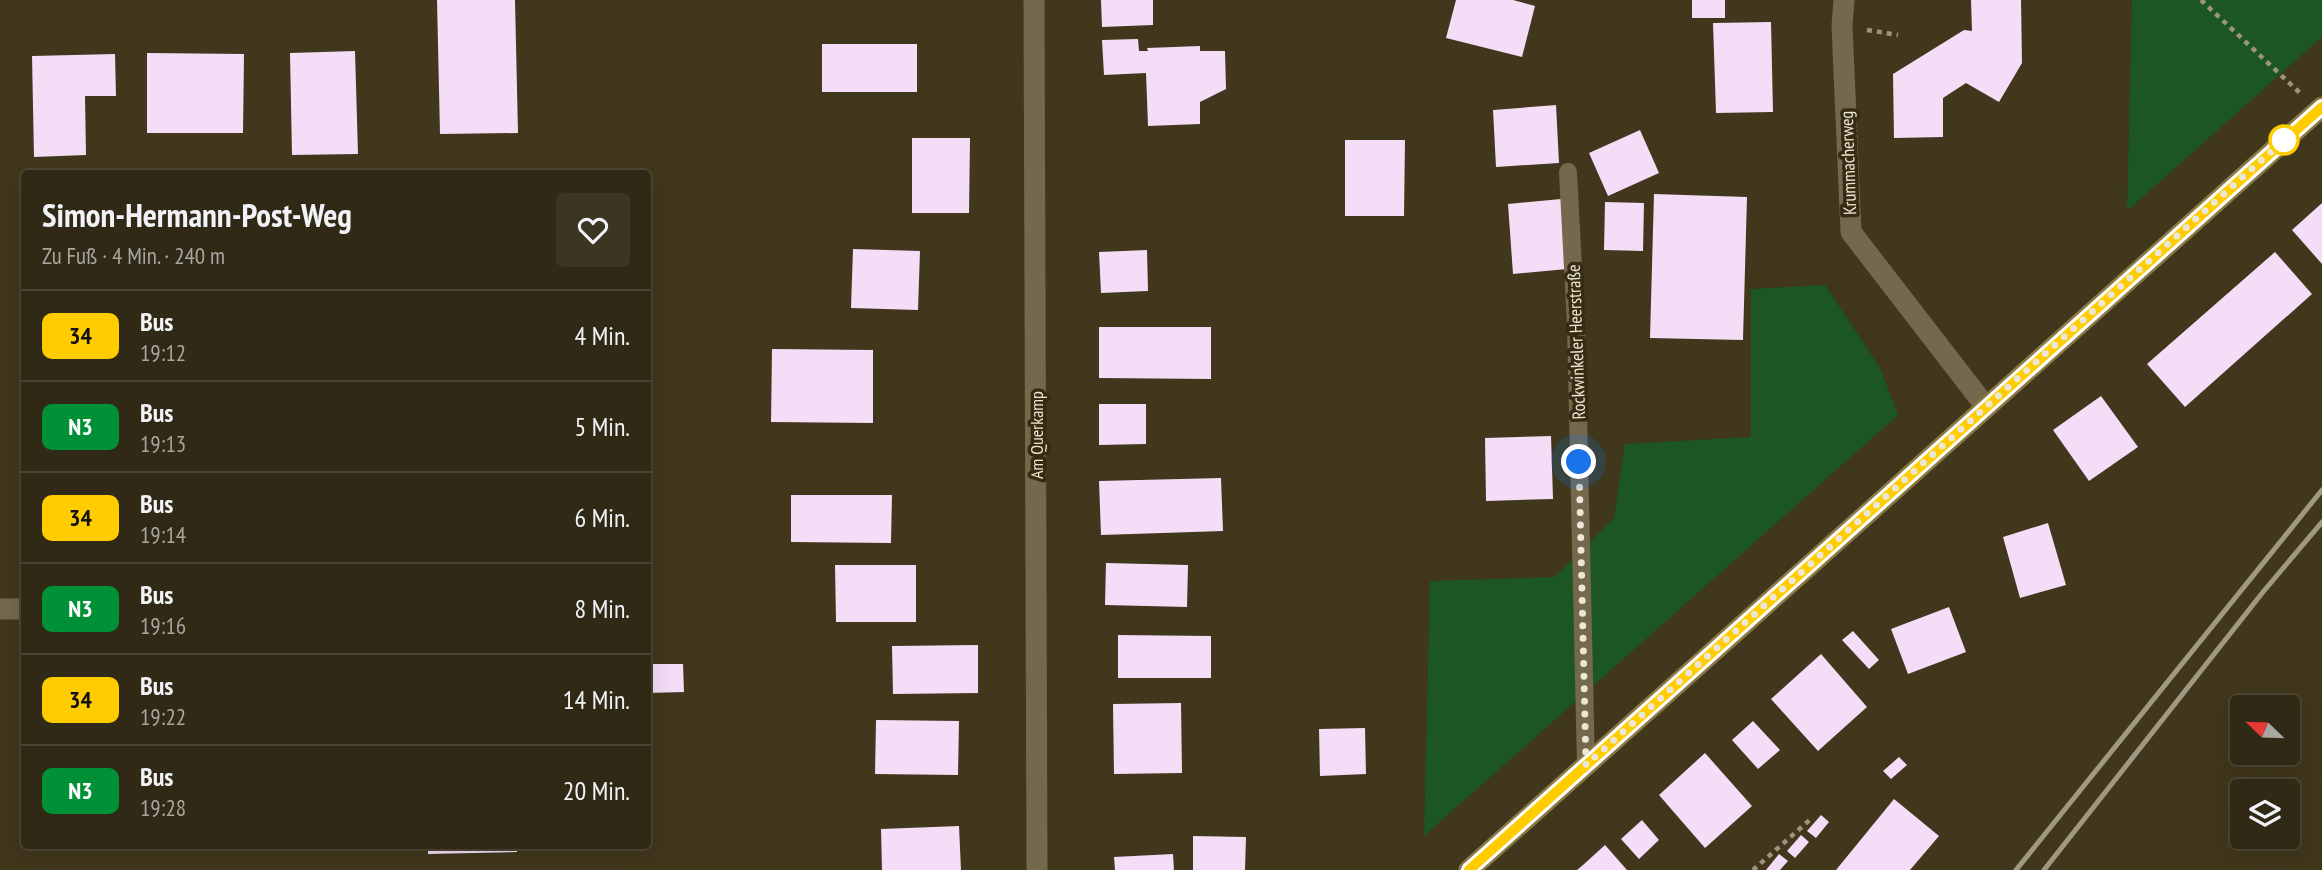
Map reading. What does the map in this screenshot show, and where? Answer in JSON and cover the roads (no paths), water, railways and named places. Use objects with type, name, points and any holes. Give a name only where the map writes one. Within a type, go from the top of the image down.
[{"type":"main road","points":[[1469,870],[2320,109]]},
{"type":"street","name":"Am Querkamp","points":[[1034,0],[1037,870]]},
{"type":"street","name":"Krummacherweg","points":[[1844,0],[1842,21],[1851,232],[1986,407]]},
{"type":"street","points":[[0,609],[21,609]]},
{"type":"lane","name":"Rockwinkeler Heerstraße","points":[[1568,172],[1576,324],[1586,765]]},
{"type":"railway","points":[[2016,870],[2322,490]]},
{"type":"railway","points":[[2044,870],[2263,592],[2322,522]]}]
